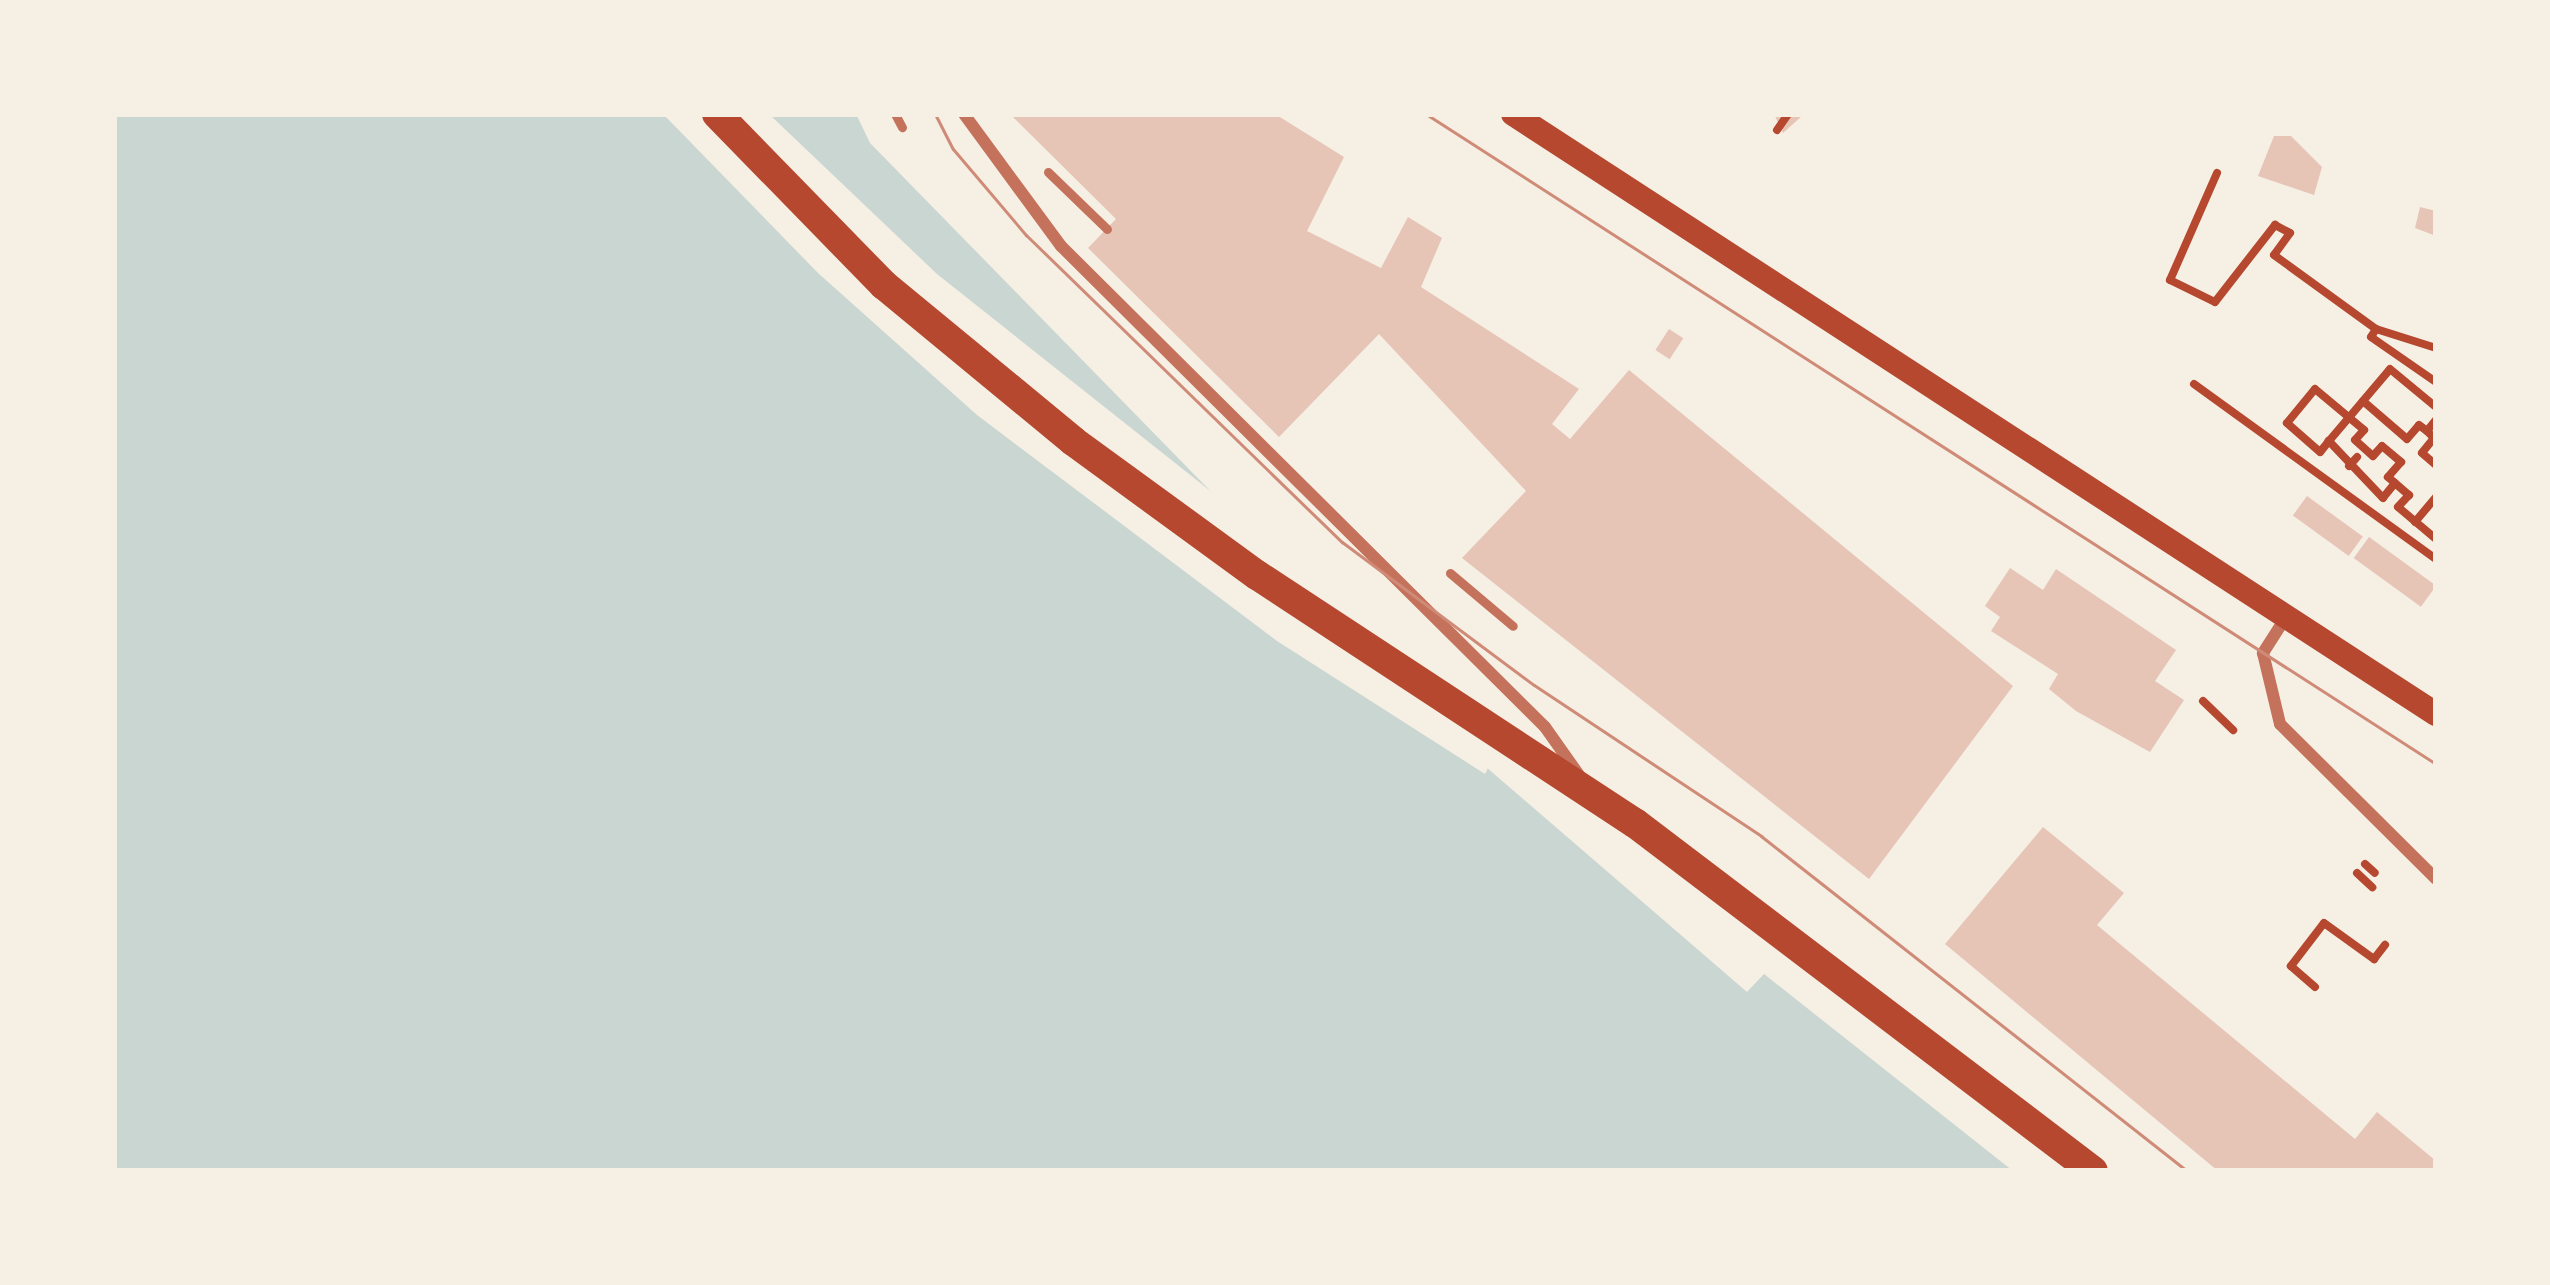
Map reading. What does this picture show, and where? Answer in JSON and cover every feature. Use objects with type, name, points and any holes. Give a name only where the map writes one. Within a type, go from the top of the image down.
[{"type":"main road","points":[[717,114],[966,358],[1257,575],[1589,791],[2092,1171]]},
{"type":"main road","points":[[1513,114],[2436,714]]},
{"type":"street","points":[[964,114],[1061,246],[1545,727],[1589,791]]},
{"type":"street","points":[[2287,616],[2263,653],[2280,724],[2436,880]]},
{"type":"lane","points":[[895,114],[902,128]]},
{"type":"lane","points":[[1048,172],[1107,229]]},
{"type":"lane","points":[[1450,573],[1513,626]]},
{"type":"path","points":[[1777,130],[1788,114]]},
{"type":"path","points":[[2217,172],[2170,280],[2216,302],[2275,225],[2290,233],[2274,255],[2376,329],[2436,348]]},
{"type":"path","points":[[2376,329],[2371,337],[2436,382]]},
{"type":"path","points":[[2436,407],[2390,369],[2363,401],[2349,418],[2329,442],[2320,452],[2287,423],[2315,389],[2349,418],[2364,430],[2355,440],[2373,456],[2382,446],[2401,462],[2388,476],[2409,495],[2398,507],[2436,538]]},
{"type":"path","points":[[2194,384],[2436,559]]},
{"type":"path","points":[[2363,401],[2407,439],[2420,425],[2432,437]]},
{"type":"path","points":[[2436,420],[2422,453],[2436,465]]},
{"type":"path","points":[[2329,442],[2353,461],[2383,498],[2395,483]]},
{"type":"path","points":[[2415,521],[2436,497]]},
{"type":"path","points":[[2203,701],[2233,730]]},
{"type":"path","points":[[2365,864],[2374,873]]},
{"type":"path","points":[[2357,873],[2372,886]]},
{"type":"path","points":[[2315,987],[2291,966],[2324,922],[2374,959],[2385,945]]},
{"type":"shaded area","points":[[114,114],[856,114],[870,143],[1450,736],[1747,992],[1764,974],[2013,1171],[114,1171]]},
{"type":"pier","points":[[663,114],[769,114],[937,274],[1276,543],[1454,732],[1492,760],[1485,774],[1277,641],[977,415],[818,273]]},
{"type":"building","points":[[1010,114],[1275,114],[1344,157],[1307,231],[1381,268],[1408,217],[1442,238],[1421,287],[1579,389],[1552,424],[1570,439],[1629,370],[2013,686],[1869,879],[1462,558],[1526,491],[1379,334],[1279,437],[1088,248],[1116,219]]},
{"type":"building","points":[[1774,114],[1799,114],[1802,116],[1783,133]]},
{"type":"building","points":[[2274,136],[2291,136],[2322,167],[2314,195],[2258,176]]},
{"type":"building","points":[[2420,207],[2436,211],[2436,236],[2415,228]]},
{"type":"building","points":[[1669,329],[1683,338],[1670,359],[1655,350]]},
{"type":"building","points":[[2307,496],[2363,537],[2349,556],[2293,515]]},
{"type":"building","points":[[2369,537],[2436,586],[2421,607],[2354,558]]},
{"type":"building","points":[[2010,568],[2043,590],[2056,569],[2176,650],[2155,681],[2184,700],[2150,752],[2076,711],[2049,689],[2058,674],[1991,631],[2000,617],[1985,606]]},
{"type":"building","points":[[2043,827],[2124,893],[2097,925],[2355,1139],[2377,1112],[2436,1161],[2436,1171],[2218,1171],[1945,944]]},
{"type":"tram line","points":[[935,114],[953,149],[1026,235],[1342,542],[1534,685],[1761,836],[2187,1171]]},
{"type":"tram line","points":[[1426,114],[2436,764]]}]
